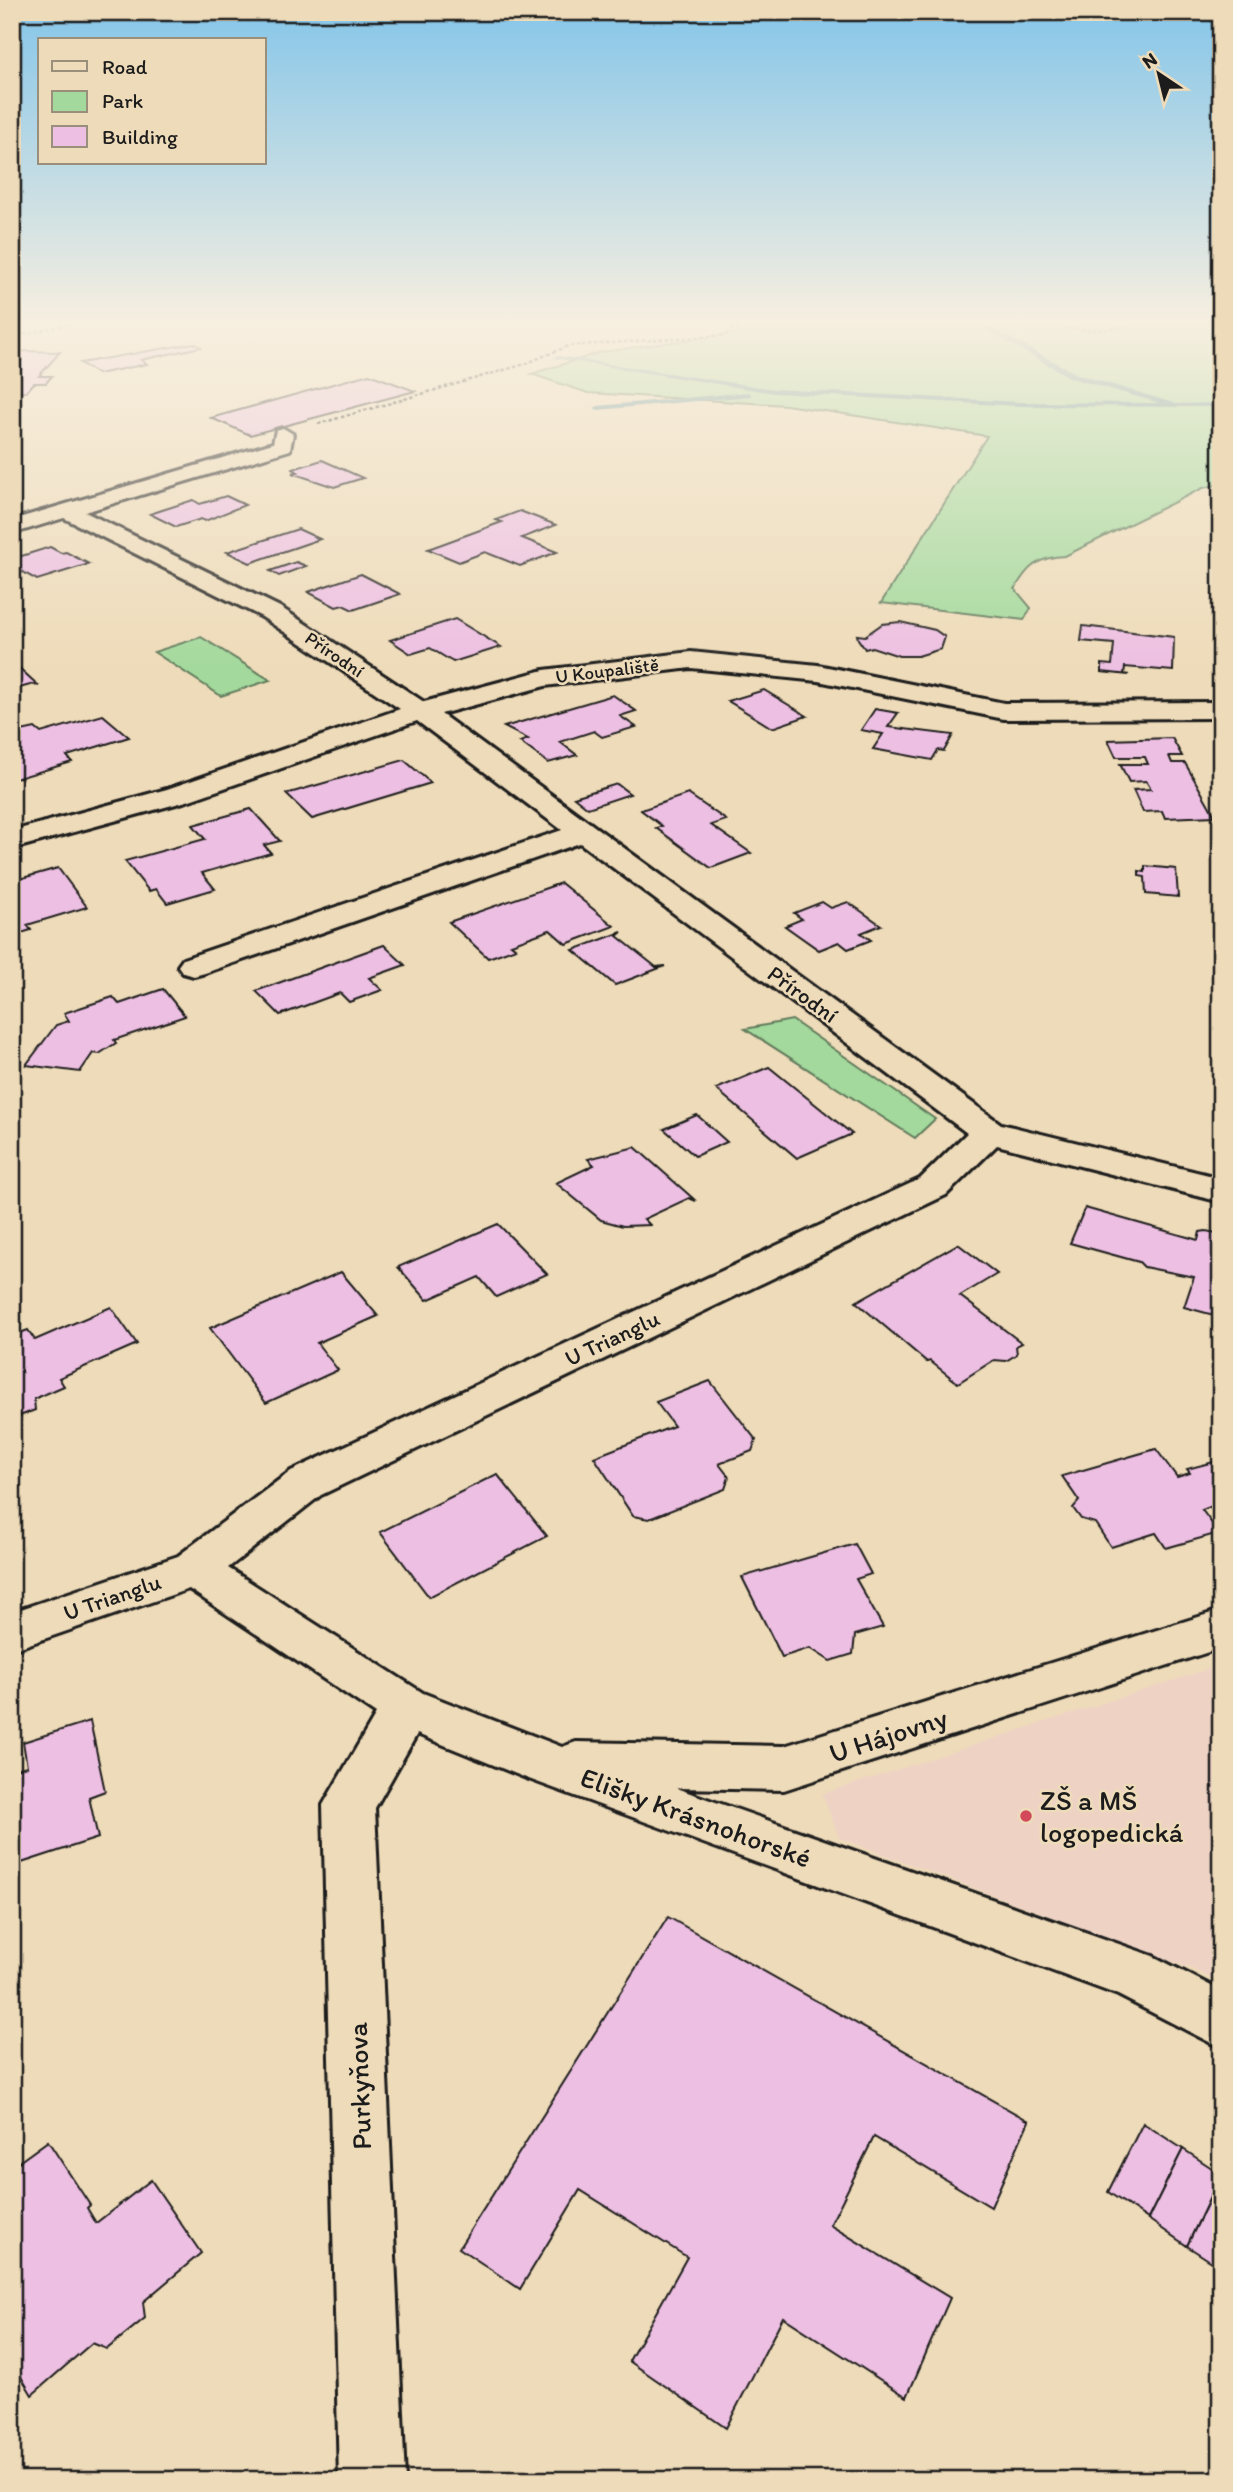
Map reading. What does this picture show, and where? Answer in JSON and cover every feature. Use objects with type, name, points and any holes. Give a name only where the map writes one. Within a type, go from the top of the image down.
[{"type":"street","points":[[12,527],[283,446],[283,437]]},
{"type":"street","name":"Přírodní","points":[[65,511],[271,612],[420,711],[989,1132]]},
{"type":"street","name":"U Koupaliště","points":[[12,840],[177,795],[420,711],[544,678],[691,660],[818,673],[1004,710],[1221,710]]},
{"type":"street","points":[[194,966],[583,832]]},
{"type":"street","points":[[989,1132],[1221,1190]]},
{"type":"street","name":"U Trianglu","points":[[12,1631],[194,1569],[306,1483],[933,1186],[989,1132]]},
{"type":"street","name":"Elišky Krásnohorské","points":[[194,1569],[406,1708],[544,1763],[1134,1975],[1221,2021]]},
{"type":"street","name":"U Hájovny","points":[[544,1763],[784,1768],[1221,1629]]},
{"type":"street","name":"Purkyňova","points":[[372,2480],[349,1805],[406,1708]]},
{"type":"shaded area","name":"ZŠ a MŠ logopedická","points":[[1221,1665],[1221,1984],[1192,1969],[839,1838],[822,1794]]},
{"type":"green space","points":[[986,437],[1221,437],[1221,484],[1203,488],[1065,556],[1047,558],[1034,565],[1015,589],[1031,608],[1024,620],[881,603]]},
{"type":"green space","points":[[201,637],[270,680],[221,696],[154,652]]},
{"type":"green space","points":[[792,1020],[935,1119],[915,1138],[745,1029]]},
{"type":"building","points":[[322,460],[363,478],[334,487],[292,473],[298,472],[293,469]]},
{"type":"building","points":[[226,496],[245,505],[205,521],[201,519],[176,527],[150,514],[193,500],[200,504]]},
{"type":"building","points":[[520,511],[556,525],[522,538],[557,552],[520,566],[485,552],[459,562],[428,549],[502,522],[496,520]]},
{"type":"building","points":[[298,529],[320,539],[250,563],[227,552]]},
{"type":"building","points":[[50,547],[89,564],[37,580],[15,568],[20,566],[12,559]]},
{"type":"building","points":[[296,562],[306,566],[279,576],[270,571]]},
{"type":"building","points":[[361,574],[400,594],[353,610],[343,605],[336,607],[308,592]]},
{"type":"building","points":[[455,619],[501,647],[453,662],[430,648],[411,654],[390,640]]},
{"type":"building","points":[[900,622],[935,630],[945,637],[941,649],[918,656],[899,656],[872,647],[865,649],[858,639],[857,635],[865,636],[882,624]]},
{"type":"building","points":[[1083,626],[1174,637],[1173,671],[1125,667],[1124,674],[1129,675],[1102,672],[1102,664],[1112,665],[1114,644],[1081,641]]},
{"type":"building","points":[[17,666],[39,686],[34,684],[12,690],[12,668]]},
{"type":"building","points":[[764,690],[807,716],[772,728],[728,701]]},
{"type":"building","points":[[613,695],[636,711],[620,716],[636,727],[602,737],[594,731],[560,742],[577,755],[548,763],[520,742],[528,739],[504,727]]},
{"type":"building","points":[[875,709],[898,713],[888,727],[953,735],[944,751],[938,750],[932,760],[873,749],[883,734],[861,730]]},
{"type":"building","points":[[103,715],[129,737],[67,756],[72,762],[15,779],[12,777],[12,733],[35,728],[41,733]]},
{"type":"building","points":[[1172,738],[1182,756],[1169,756],[1172,763],[1185,763],[1215,816],[1165,818],[1162,811],[1143,812],[1133,790],[1151,789],[1146,781],[1129,782],[1120,764],[1148,764],[1145,757],[1116,757],[1108,740]]},
{"type":"building","points":[[404,760],[431,783],[312,819],[286,794]]},
{"type":"building","points":[[617,784],[630,794],[588,808],[574,797]]},
{"type":"building","points":[[688,794],[726,820],[711,825],[751,853],[711,868],[656,828],[662,826],[641,810]]},
{"type":"building","points":[[251,809],[280,841],[264,845],[271,853],[202,873],[215,889],[167,903],[156,889],[149,891],[125,861],[205,839],[193,825]]},
{"type":"building","points":[[1145,866],[1176,869],[1178,897],[1146,894],[1145,877],[1139,876],[1139,871],[1145,872]]},
{"type":"building","points":[[58,868],[87,907],[27,925],[31,930],[12,936],[12,881]]},
{"type":"building","points":[[561,883],[614,926],[566,944],[550,930],[511,944],[516,948],[488,958],[449,922]]},
{"type":"building","points":[[822,902],[831,908],[848,902],[881,925],[861,933],[871,940],[848,949],[839,942],[819,950],[785,926],[802,919],[794,913]]},
{"type":"building","points":[[622,932],[617,936],[656,967],[665,966],[615,985],[573,950]]},
{"type":"building","points":[[384,945],[405,965],[369,978],[382,990],[349,1002],[340,993],[280,1015],[256,991]]},
{"type":"building","points":[[163,989],[185,1016],[114,1040],[116,1043],[99,1054],[93,1053],[80,1072],[26,1065],[56,1025],[69,1021],[64,1013],[113,997],[119,1004]]},
{"type":"building","points":[[769,1067],[852,1134],[797,1158],[716,1089]]},
{"type":"building","points":[[697,1115],[727,1142],[695,1156],[664,1129]]},
{"type":"building","points":[[635,1147],[696,1201],[689,1198],[644,1219],[650,1225],[623,1226],[601,1220],[556,1183],[594,1165],[588,1159]]},
{"type":"building","points":[[1085,1208],[1198,1240],[1200,1232],[1221,1234],[1221,1317],[1184,1307],[1194,1277],[1144,1267],[1139,1262],[1070,1243]]},
{"type":"building","points":[[498,1224],[547,1274],[496,1297],[479,1277],[427,1300],[398,1267]]},
{"type":"building","points":[[958,1244],[997,1274],[960,1296],[1022,1343],[1016,1346],[1017,1354],[1006,1361],[994,1360],[958,1383],[930,1361],[927,1362],[856,1302]]},
{"type":"building","points":[[341,1272],[378,1316],[317,1343],[338,1370],[266,1403],[210,1328]]},
{"type":"building","points":[[111,1307],[137,1344],[59,1378],[64,1386],[34,1399],[35,1410],[12,1419],[12,1336],[28,1330],[35,1340]]},
{"type":"building","points":[[710,1381],[756,1440],[752,1451],[719,1464],[729,1477],[725,1489],[649,1519],[633,1516],[594,1457],[674,1426],[656,1402]]},
{"type":"building","points":[[1156,1449],[1177,1477],[1190,1473],[1187,1469],[1221,1460],[1221,1513],[1215,1505],[1202,1510],[1219,1533],[1166,1548],[1156,1533],[1111,1547],[1095,1523],[1081,1519],[1073,1508],[1079,1501],[1062,1476]]},
{"type":"building","points":[[497,1474],[547,1536],[429,1597],[380,1532]]},
{"type":"building","points":[[855,1544],[871,1574],[856,1579],[883,1627],[855,1635],[853,1654],[830,1661],[810,1648],[782,1657],[742,1577]]},
{"type":"building","points":[[90,1721],[105,1791],[89,1797],[98,1838],[12,1866],[12,1770],[27,1766],[23,1742]]},
{"type":"building","points":[[668,1917],[1029,2121],[991,2207],[874,2137],[830,2225],[950,2298],[907,2397],[783,2317],[726,2428],[629,2361],[687,2257],[580,2190],[520,2289],[459,2248]]},
{"type":"building","points":[[1143,2123],[1183,2149],[1148,2219],[1108,2192]]},
{"type":"building","points":[[48,2141],[90,2205],[87,2208],[96,2223],[151,2180],[201,2253],[143,2302],[145,2318],[107,2349],[92,2343],[32,2395],[12,2362],[12,2167]]},
{"type":"building","points":[[1183,2149],[1221,2174],[1187,2246],[1148,2219]]},
{"type":"building","points":[[1221,2175],[1221,2268],[1187,2246]]},
{"type":"place","name":"ZŠ a MŠ logopedická","points":[[1026,1816]]}]
